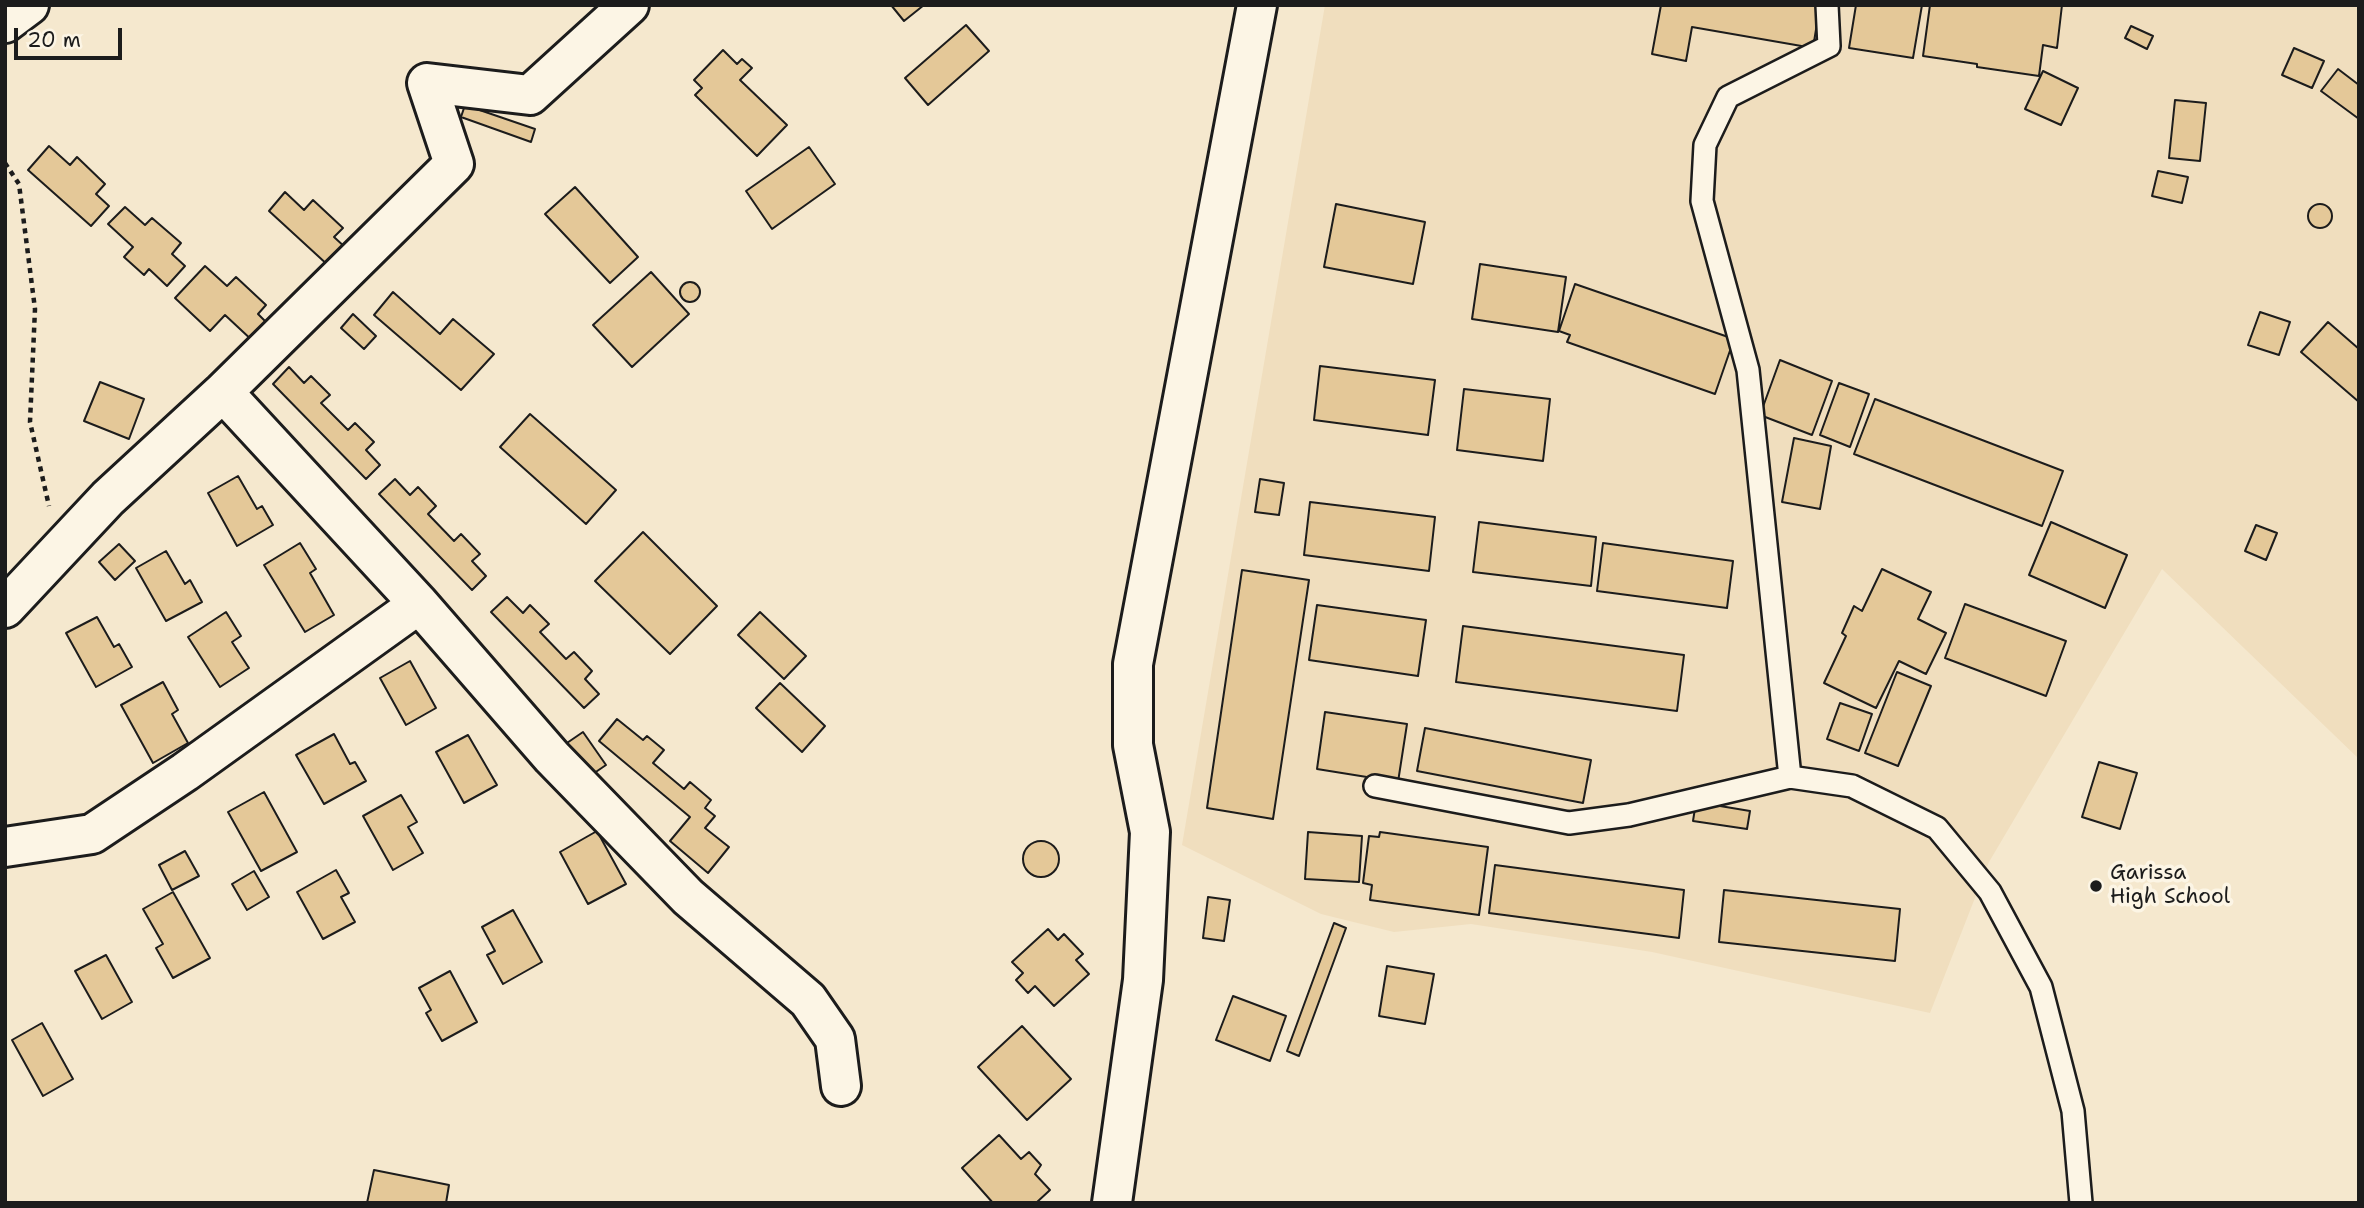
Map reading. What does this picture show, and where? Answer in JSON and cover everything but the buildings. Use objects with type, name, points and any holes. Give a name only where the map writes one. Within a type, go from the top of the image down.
[{"type":"street","points":[[5,23],[29,5]]},
{"type":"street","points":[[5,608],[108,498],[223,392],[454,164],[427,83],[530,95],[629,5]]},
{"type":"street","points":[[1112,1203],[1143,980],[1150,832],[1133,745],[1133,664],[1256,5]]},
{"type":"street","points":[[223,392],[419,604],[552,757],[678,887],[808,1000],[835,1039],[841,1086]]},
{"type":"street","points":[[5,846],[92,834],[185,772],[419,604]]},
{"type":"lane","points":[[1790,777],[1748,370],[1702,201],[1705,145],[1728,97],[1829,46],[1827,5]]},
{"type":"lane","points":[[1375,786],[1569,823],[1629,816],[1790,777],[1852,786],[1937,828],[1990,892],[2041,987],[2073,1111],[2081,1203]]},
{"type":"path","points":[[5,163],[19,184],[35,309],[30,422],[58,551]]},
{"type":"shaded area","points":[[1325,5],[2359,5],[2359,759],[2162,569],[1989,862],[1930,1013],[1652,952],[1471,924],[1394,932],[1321,914],[1182,845]]},
{"type":"place","name":"Garissa High School","points":[[2096,886]]}]
